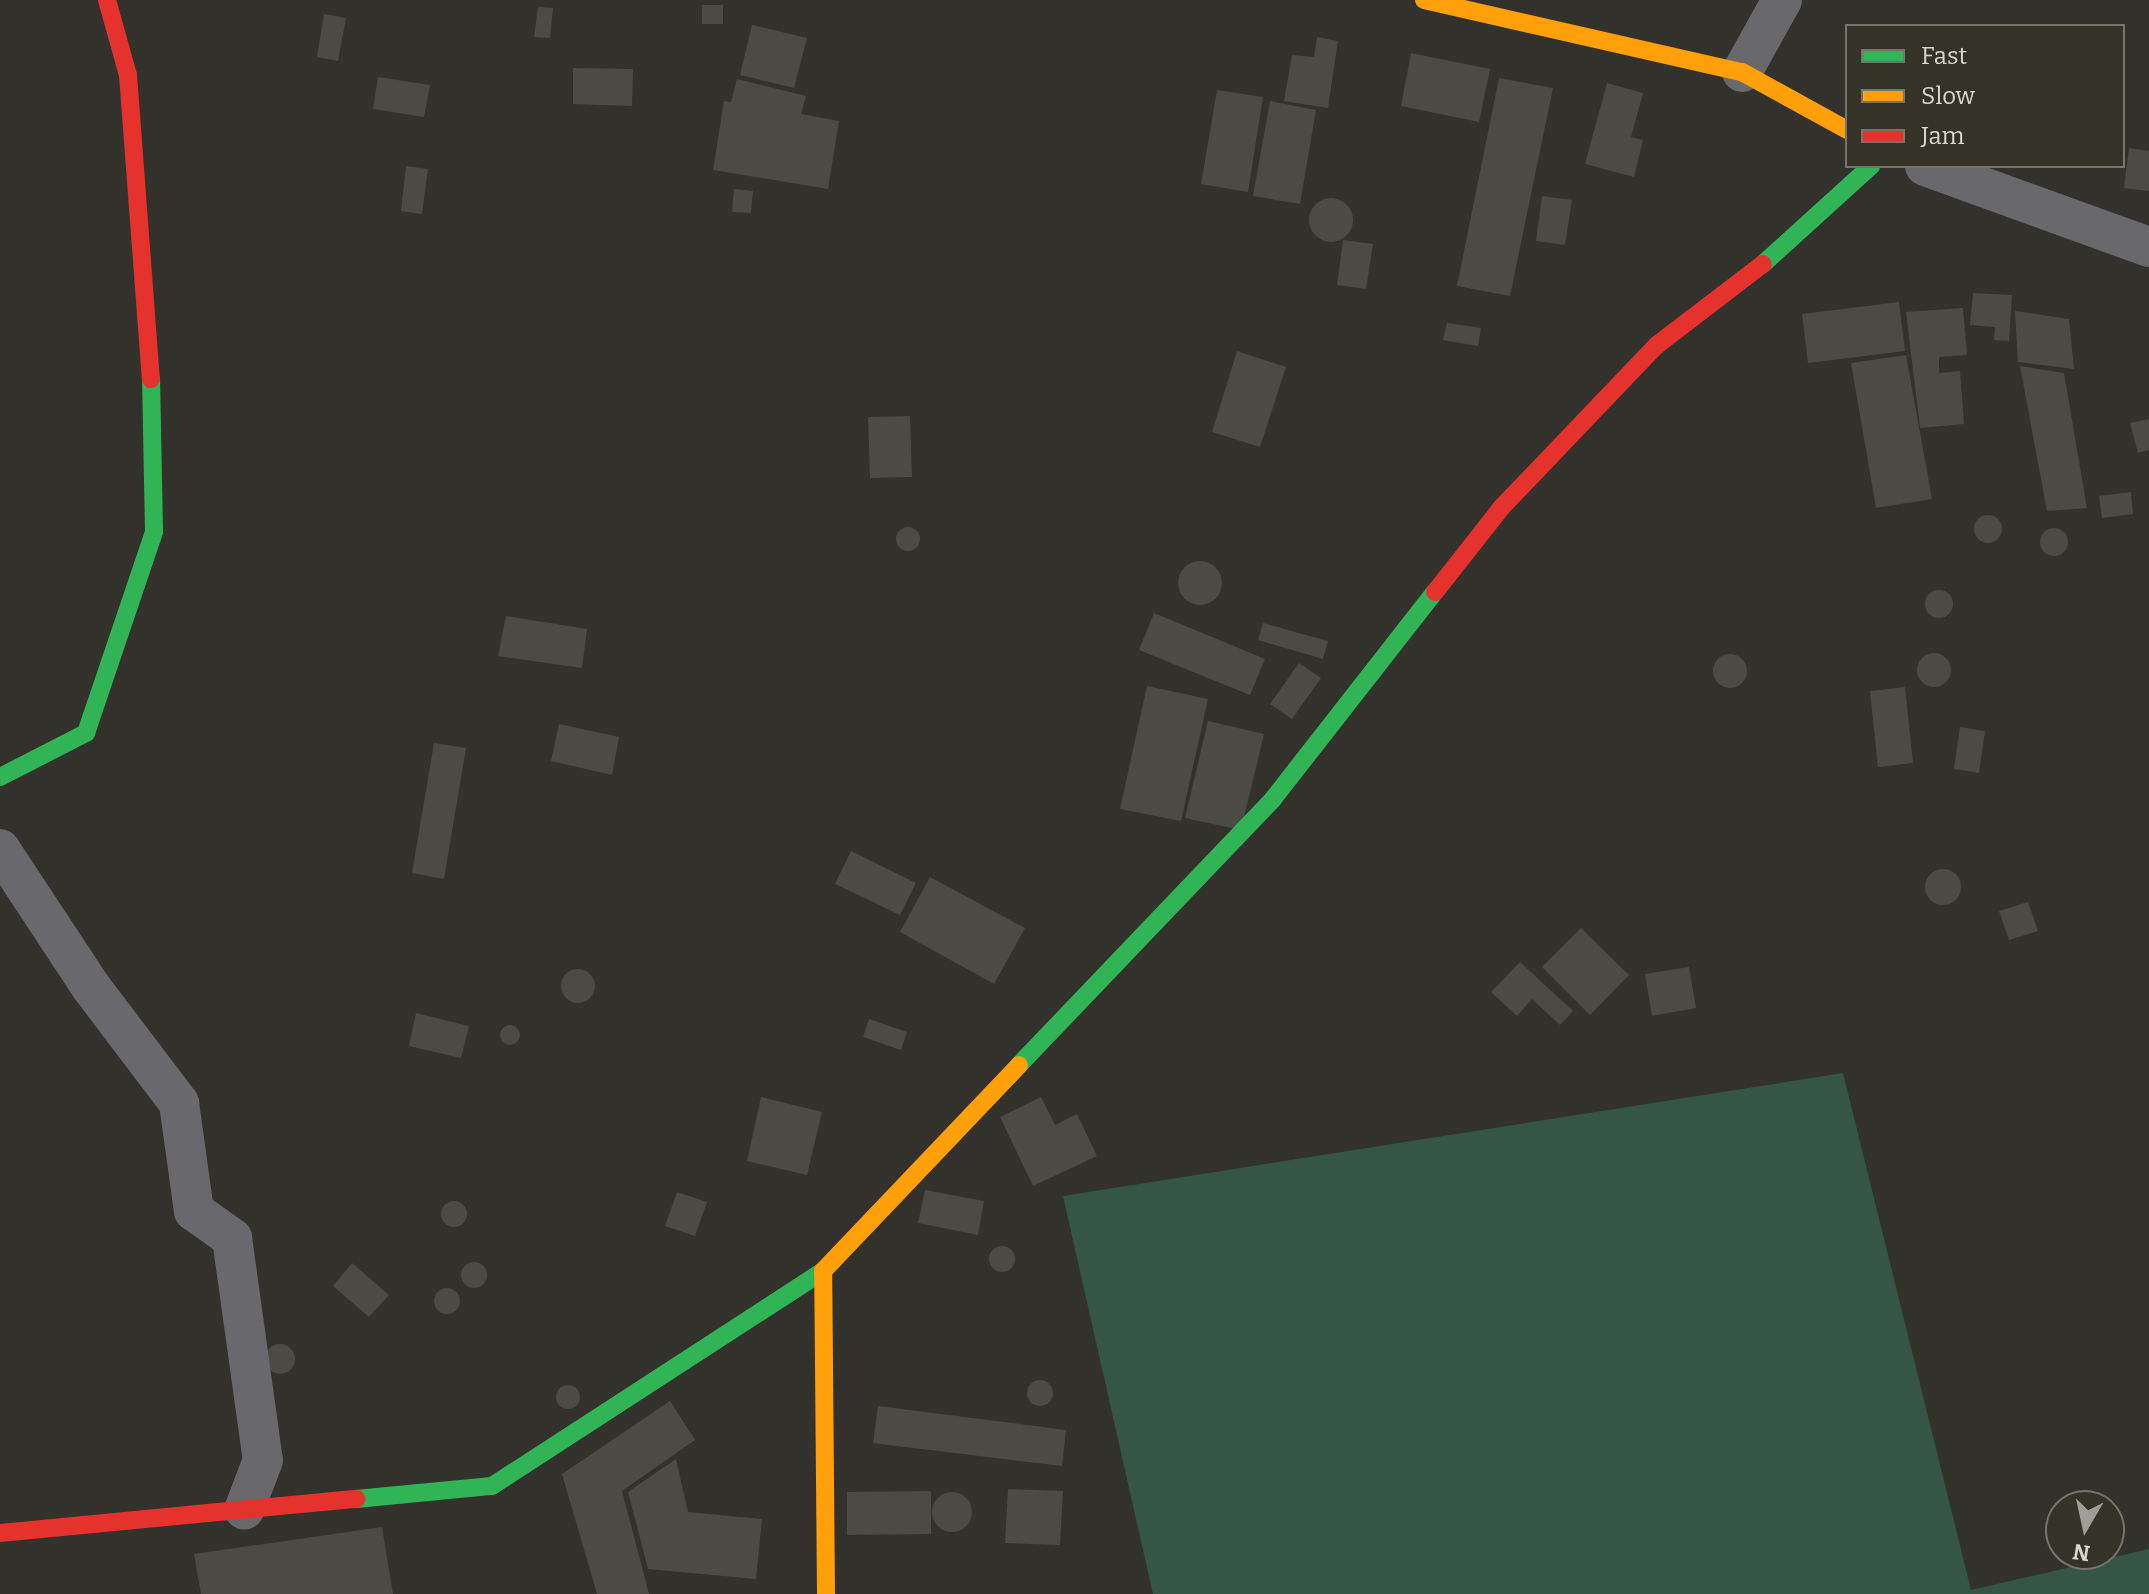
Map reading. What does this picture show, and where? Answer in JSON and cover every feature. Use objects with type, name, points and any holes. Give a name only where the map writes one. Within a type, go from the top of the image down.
[{"type":"street","points":[[0,777],[86,733],[154,532],[150,352],[128,75],[107,0]]},
{"type":"street","points":[[1424,0],[1742,72],[1845,129]]},
{"type":"street","points":[[1742,72],[1782,0]]},
{"type":"street","points":[[0,1533],[492,1486],[823,1271],[1273,799],[1501,508],[1657,345],[1798,238],[1869,168]]},
{"type":"street","points":[[1931,168],[2149,247]]},
{"type":"street","points":[[0,849],[91,987],[179,1103],[194,1211],[232,1238],[263,1460],[244,1510]]},
{"type":"street","points":[[823,1271],[826,1594]]},
{"type":"green space","points":[[1843,1073],[1971,1590],[2058,1570],[2125,1570],[2125,1555],[2149,1549],[2149,1594],[1153,1594],[1063,1196]]},
{"type":"building","points":[[702,5],[723,5],[723,24],[702,24]]},
{"type":"building","points":[[538,7],[553,8],[550,38],[534,37]]},
{"type":"building","points":[[324,14],[346,18],[338,61],[317,57]]},
{"type":"building","points":[[752,25],[807,38],[794,88],[740,75]]},
{"type":"building","points":[[1317,37],[1338,41],[1328,108],[1284,101],[1292,55],[1314,57]]},
{"type":"building","points":[[1411,53],[1490,69],[1479,122],[1401,106]]},
{"type":"building","points":[[573,68],[633,69],[632,106],[573,104]]},
{"type":"building","points":[[378,77],[430,85],[424,117],[373,109]]},
{"type":"building","points":[[1499,78],[1553,88],[1510,296],[1457,286]]},
{"type":"building","points":[[737,79],[806,96],[801,114],[839,121],[828,189],[713,170],[724,101],[731,102]]},
{"type":"building","points":[[1607,83],[1643,93],[1631,137],[1643,140],[1634,177],[1585,164]]},
{"type":"building","points":[[1217,90],[1263,97],[1248,192],[1201,184]]},
{"type":"building","points":[[1270,101],[1316,110],[1300,204],[1253,196]]},
{"type":"building","points":[[2129,148],[2149,151],[2149,191],[2124,188]]},
{"type":"building","points":[[406,166],[428,169],[422,214],[401,211]]},
{"type":"building","points":[[734,189],[753,191],[751,213],[732,212]]},
{"type":"building","points":[[1542,196],[1572,200],[1565,245],[1536,241]]},
{"type":"building","points":[[1331,198],[1346,205],[1353,220],[1346,235],[1331,242],[1316,235],[1309,220],[1316,205]]},
{"type":"building","points":[[1343,240],[1373,244],[1366,289],[1337,285]]},
{"type":"building","points":[[1973,293],[2012,295],[2009,341],[1994,340],[1995,327],[1970,325]]},
{"type":"building","points":[[1899,302],[1905,351],[1808,363],[1802,314]]},
{"type":"building","points":[[1963,308],[1967,355],[1939,357],[1939,373],[1960,371],[1964,424],[1920,428],[1906,312]]},
{"type":"building","points":[[2015,311],[2069,319],[2074,369],[2018,362]]},
{"type":"building","points":[[1447,323],[1481,328],[1478,346],[1443,340]]},
{"type":"building","points":[[1237,351],[1286,367],[1260,447],[1212,432]]},
{"type":"building","points":[[1906,355],[1932,499],[1876,508],[1851,363]]},
{"type":"building","points":[[2020,366],[2064,373],[2087,508],[2047,511]]},
{"type":"building","points":[[910,416],[912,477],[870,478],[868,417]]},
{"type":"building","points":[[2149,419],[2149,450],[2138,453],[2130,423]]},
{"type":"building","points":[[2131,492],[2133,514],[2102,518],[2099,496]]},
{"type":"building","points":[[1988,515],[1998,519],[2002,529],[1998,539],[1988,543],[1978,539],[1974,529],[1978,519]]},
{"type":"building","points":[[908,527],[916,531],[920,539],[916,547],[908,551],[900,547],[896,539],[900,531]]},
{"type":"building","points":[[2054,528],[2064,532],[2068,542],[2064,552],[2054,556],[2044,552],[2040,542],[2044,532]]},
{"type":"building","points":[[1200,561],[1215,568],[1222,583],[1215,598],[1200,605],[1185,598],[1178,583],[1185,568]]},
{"type":"building","points":[[1939,590],[1949,594],[1953,604],[1949,614],[1939,618],[1929,614],[1925,604],[1929,594]]},
{"type":"building","points":[[1154,613],[1265,659],[1250,695],[1139,650]]},
{"type":"building","points":[[506,616],[587,629],[582,668],[498,656]]},
{"type":"building","points":[[1263,623],[1328,641],[1323,659],[1258,640]]},
{"type":"building","points":[[1934,653],[1946,658],[1951,670],[1946,682],[1934,687],[1922,682],[1917,670],[1922,658]]},
{"type":"building","points":[[1730,654],[1742,659],[1747,671],[1742,683],[1730,688],[1718,683],[1713,671],[1718,659]]},
{"type":"building","points":[[1299,663],[1321,678],[1292,719],[1270,704]]},
{"type":"building","points":[[1147,686],[1208,699],[1181,821],[1120,809]]},
{"type":"building","points":[[1905,687],[1913,763],[1878,767],[1870,691]]},
{"type":"building","points":[[1208,721],[1264,734],[1241,830],[1185,818]]},
{"type":"building","points":[[559,724],[619,737],[612,775],[551,761]]},
{"type":"building","points":[[1960,727],[1985,731],[1979,773],[1954,769]]},
{"type":"building","points":[[434,743],[466,748],[444,879],[412,873]]},
{"type":"building","points":[[851,851],[916,883],[900,915],[835,884]]},
{"type":"building","points":[[1943,869],[1955,875],[1961,887],[1955,899],[1943,905],[1931,899],[1925,887],[1931,875]]},
{"type":"building","points":[[930,877],[1025,928],[994,984],[900,932]]},
{"type":"building","points":[[2028,902],[2038,931],[2009,940],[1999,911]]},
{"type":"building","points":[[1581,928],[1629,975],[1590,1015],[1542,967]]},
{"type":"building","points":[[1520,962],[1573,1011],[1560,1025],[1532,999],[1517,1016],[1491,992]]},
{"type":"building","points":[[1689,967],[1696,1008],[1652,1016],[1645,974]]},
{"type":"building","points":[[578,969],[590,974],[595,986],[590,998],[578,1003],[566,998],[561,986],[566,974]]},
{"type":"building","points":[[416,1013],[469,1026],[461,1058],[409,1046]]},
{"type":"building","points":[[869,1019],[907,1032],[901,1050],[863,1037]]},
{"type":"building","points":[[506,1025],[514,1025],[520,1035],[514,1045],[506,1045],[500,1039],[500,1031]]},
{"type":"building","points":[[761,1097],[822,1112],[807,1175],[747,1161]]},
{"type":"building","points":[[1041,1097],[1055,1125],[1077,1114],[1097,1156],[1033,1186],[1000,1117]]},
{"type":"building","points":[[925,1190],[984,1201],[978,1235],[918,1223]]},
{"type":"building","points":[[677,1192],[707,1202],[695,1236],[665,1226]]},
{"type":"building","points":[[454,1201],[463,1205],[467,1214],[463,1223],[454,1227],[445,1223],[441,1214],[445,1205]]},
{"type":"building","points":[[1002,1246],[1011,1250],[1015,1259],[1011,1268],[1002,1272],[993,1268],[989,1259],[993,1250]]},
{"type":"building","points":[[474,1262],[483,1266],[487,1275],[483,1284],[474,1288],[465,1284],[461,1275],[465,1266]]},
{"type":"building","points":[[352,1263],[389,1295],[369,1317],[333,1286]]},
{"type":"building","points":[[447,1288],[456,1292],[460,1301],[456,1310],[447,1314],[438,1310],[434,1301],[438,1292]]},
{"type":"building","points":[[280,1344],[291,1348],[295,1359],[291,1370],[280,1374],[269,1370],[265,1359],[269,1348]]},
{"type":"building","points":[[1040,1380],[1049,1384],[1053,1393],[1049,1402],[1040,1406],[1031,1402],[1027,1393],[1031,1384]]},
{"type":"building","points":[[563,1385],[573,1385],[580,1392],[580,1402],[573,1409],[563,1409],[556,1402],[556,1392]]},
{"type":"building","points":[[670,1401],[695,1440],[622,1491],[649,1594],[597,1594],[562,1474]]},
{"type":"building","points":[[878,1406],[1066,1430],[1062,1466],[873,1443]]},
{"type":"building","points":[[676,1459],[688,1512],[762,1519],[756,1579],[648,1569],[628,1492]]},
{"type":"building","points":[[1008,1489],[1063,1491],[1060,1545],[1005,1543]]},
{"type":"building","points":[[931,1491],[931,1534],[847,1535],[847,1492]]},
{"type":"building","points":[[952,1492],[966,1498],[972,1512],[966,1526],[952,1532],[938,1526],[932,1512],[938,1498]]},
{"type":"building","points":[[382,1527],[393,1594],[201,1594],[194,1554]]},
{"type":"traffic: fast","points":[[1763,264],[1869,168]]},
{"type":"traffic: fast","points":[[0,777],[86,733],[154,532],[151,379]]},
{"type":"traffic: fast","points":[[1019,1065],[1273,799],[1435,592]]},
{"type":"traffic: fast","points":[[356,1499],[492,1486],[823,1271]]},
{"type":"traffic: slow","points":[[1424,0],[1742,72],[1845,129]]},
{"type":"traffic: slow","points":[[826,1594],[823,1271],[1019,1065]]},
{"type":"traffic: jam","points":[[107,0],[128,75],[151,379]]},
{"type":"traffic: jam","points":[[1435,592],[1501,508],[1657,345],[1763,264]]},
{"type":"traffic: jam","points":[[0,1533],[356,1499]]}]
